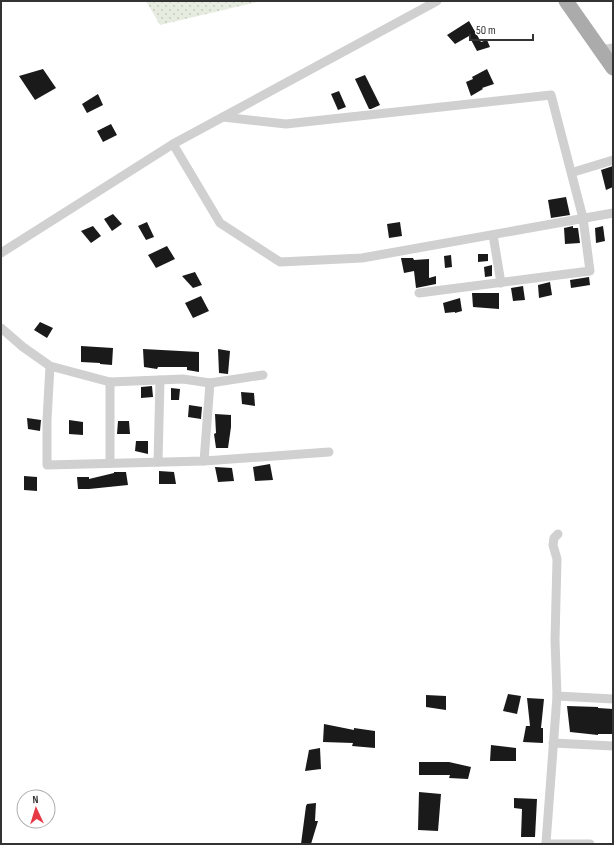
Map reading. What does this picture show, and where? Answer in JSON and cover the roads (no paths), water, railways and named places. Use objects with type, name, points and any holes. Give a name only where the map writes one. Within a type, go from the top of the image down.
[{"type":"main road","points":[[566,1],[607,49],[613,68]]},
{"type":"street","points":[[1,253],[173,144],[437,1]]},
{"type":"street","points":[[223,117],[286,124],[551,95],[583,218],[590,272],[420,294]]},
{"type":"street","points":[[173,144],[220,223],[280,262],[362,258],[613,213]]},
{"type":"street","points":[[577,171],[613,160]]},
{"type":"street","points":[[493,235],[501,283]]},
{"type":"street","points":[[1,328],[50,366],[110,382],[183,379],[210,383],[263,375]]},
{"type":"street","points":[[50,366],[47,465],[204,460],[329,452]]},
{"type":"street","points":[[158,462],[160,380]]},
{"type":"street","points":[[110,382],[110,464]]},
{"type":"street","points":[[204,460],[210,383]]},
{"type":"street","points":[[558,534],[554,538],[553,545],[556,559],[555,640],[557,696],[546,844],[590,844]]},
{"type":"street","points":[[557,696],[613,699]]},
{"type":"street","points":[[553,743],[613,746]]}]
